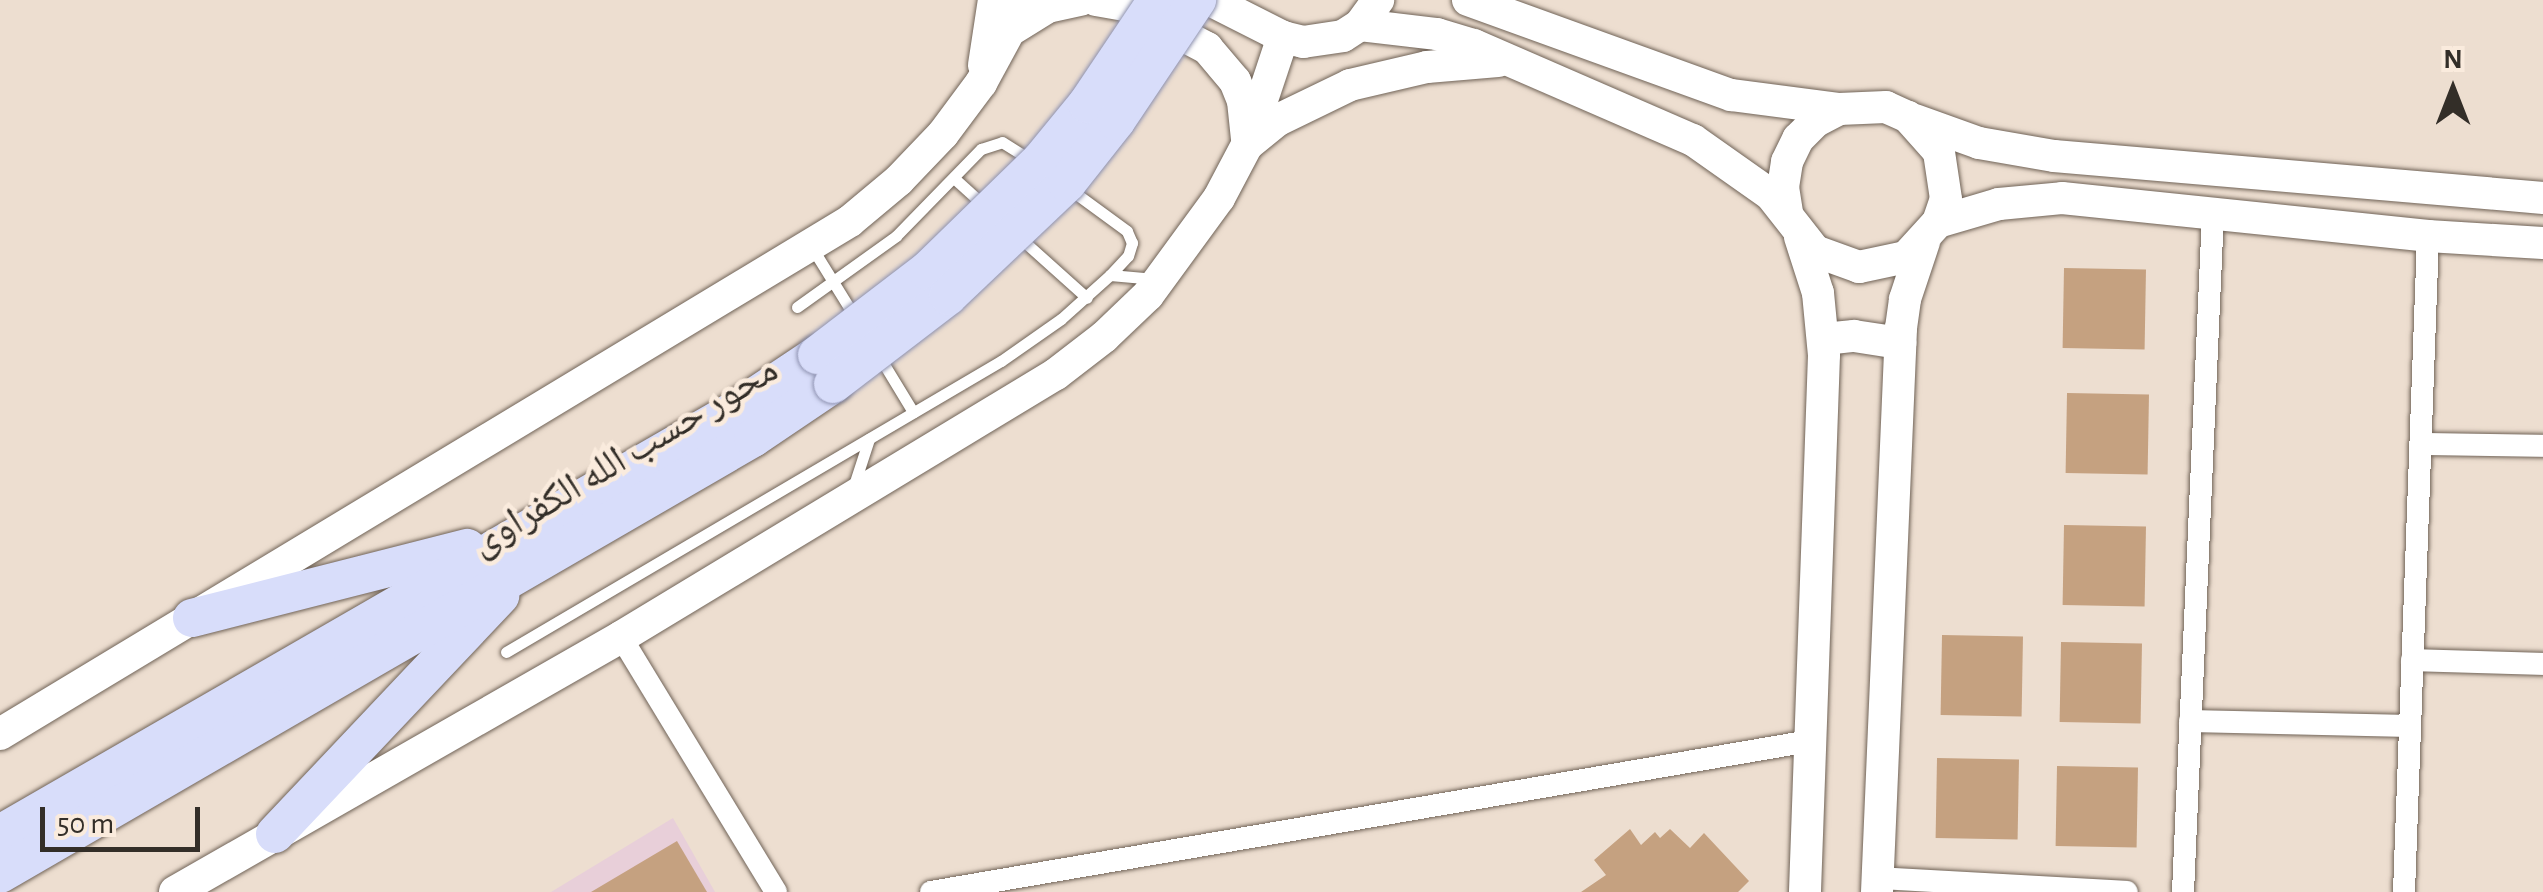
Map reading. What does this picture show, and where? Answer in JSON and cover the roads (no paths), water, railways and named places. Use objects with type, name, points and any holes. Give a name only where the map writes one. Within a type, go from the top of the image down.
[{"type":"main road","name":"محور حسب الله الكفراوى","points":[[0,834],[522,550],[753,438],[1042,160],[1087,104],[1157,0]]},
{"type":"main road","name":"محور حسب الله الكفراوى","points":[[825,370],[948,296],[1067,183],[1126,108],[1197,0]]},
{"type":"main road","name":"محور حسب الله الكفراوى","points":[[0,874],[522,550]]},
{"type":"main road","points":[[192,618],[522,550]]},
{"type":"main road","points":[[275,834],[522,550]]},
{"type":"street","points":[[981,83],[994,0]]},
{"type":"street","points":[[0,734],[812,246],[899,180],[943,134],[981,83],[1020,14],[1080,0]]},
{"type":"street","points":[[1096,0],[1125,5],[1207,48],[1222,63],[1243,101],[1247,145]]},
{"type":"street","points":[[1210,0],[1282,36],[1324,42],[1369,12],[1511,60],[1703,146],[1753,179],[1815,250],[1860,267],[1906,257],[1931,232],[2018,202],[2062,198],[2428,236],[2543,242]]},
{"type":"street","points":[[1468,0],[1526,24],[1731,94],[1839,109],[1886,107],[2016,151],[2392,188],[2543,198]]},
{"type":"street","points":[[1494,0],[1526,24]]},
{"type":"street","points":[[175,892],[213,883],[275,834],[621,637],[1056,374],[1104,336],[1160,280],[1220,198],[1247,145],[1282,36]]},
{"type":"street","points":[[1247,145],[1278,120],[1350,85],[1428,67],[1511,60]]},
{"type":"street","points":[[1805,892],[1824,340],[1818,293],[1783,187],[1787,162],[1798,139],[1816,121],[1839,109]]},
{"type":"street","points":[[1908,117],[1939,152],[1946,188],[1905,298],[1900,343],[1878,885],[2127,892]]},
{"type":"street","points":[[2016,151],[2010,182],[2018,202]]},
{"type":"street","points":[[2183,892],[2213,212]]},
{"type":"street","points":[[2404,892],[2428,236]]},
{"type":"street","points":[[1824,340],[1854,336],[1900,343]]},
{"type":"street","points":[[2421,444],[2543,446]]},
{"type":"street","points":[[621,637],[776,892]]},
{"type":"street","points":[[2412,660],[2543,664]]},
{"type":"street","points":[[2190,721],[2410,726]]},
{"type":"street","points":[[931,892],[1810,741]]},
{"type":"lane","points":[[506,652],[1001,361],[1087,298],[1110,276],[1132,250],[1130,236],[1012,145],[991,144],[896,236],[797,308]]},
{"type":"lane","points":[[955,180],[1087,298]]},
{"type":"lane","points":[[812,246],[913,412]]},
{"type":"lane","points":[[1110,276],[1160,280]]},
{"type":"lane","points":[[850,496],[869,438]]}]
